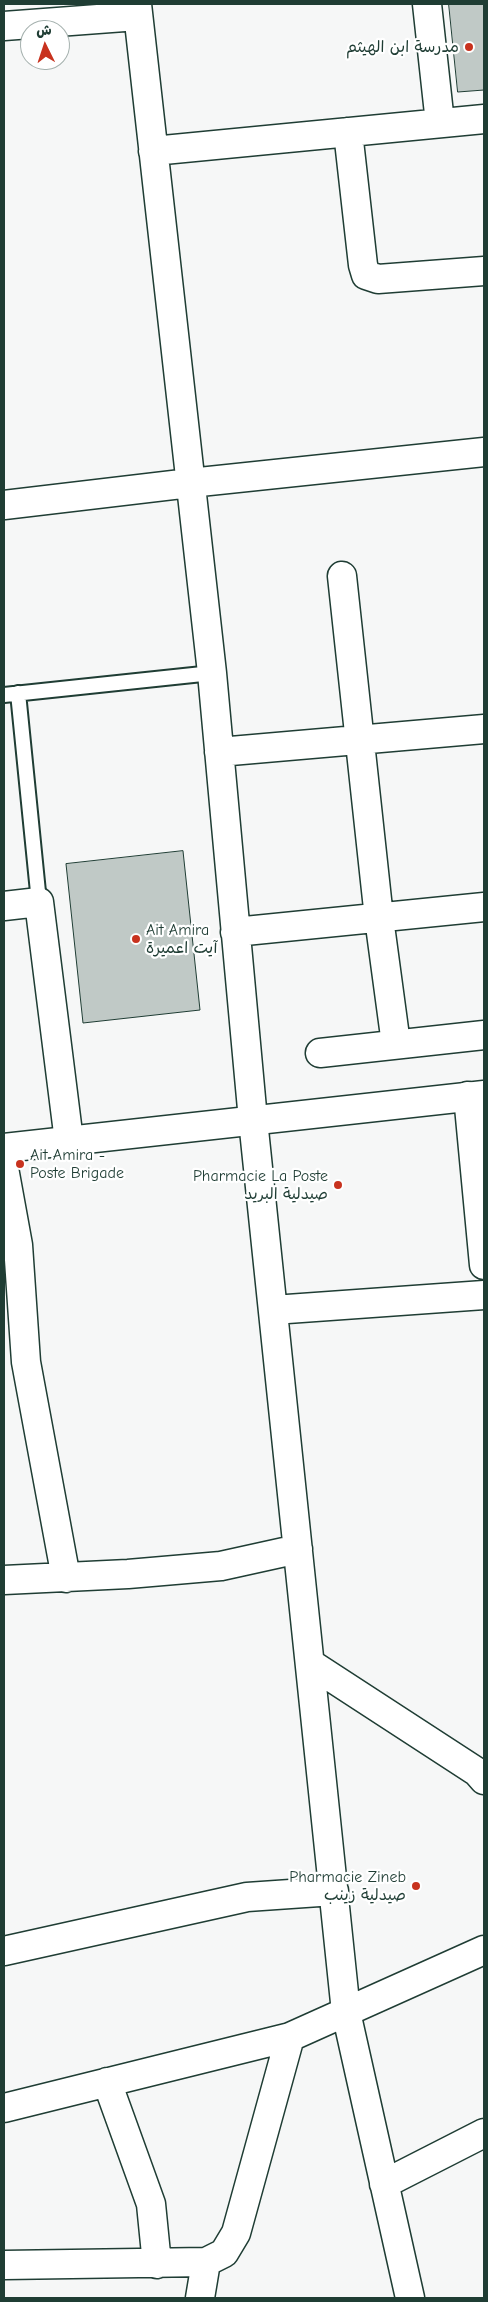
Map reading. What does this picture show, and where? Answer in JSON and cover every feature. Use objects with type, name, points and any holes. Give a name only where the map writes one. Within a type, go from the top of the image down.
[{"type":"street","points":[[427,4],[440,123]]},
{"type":"street","points":[[4,26],[138,10],[212,673],[253,1120],[346,2012],[410,2298]]},
{"type":"street","points":[[153,151],[484,118]]},
{"type":"street","points":[[348,132],[363,265],[366,275],[378,279],[484,271]]},
{"type":"street","points":[[4,505],[484,452]]},
{"type":"street","points":[[342,576],[361,740],[378,918],[396,1044]]},
{"type":"street","points":[[219,752],[484,729]]},
{"type":"street","points":[[4,906],[40,902],[69,1142]]},
{"type":"street","points":[[235,932],[484,907]]},
{"type":"street","points":[[320,1053],[484,1035]]},
{"type":"street","points":[[4,1148],[476,1096],[484,1265]]},
{"type":"street","points":[[4,1168],[18,1245],[15,1363],[66,1578]]},
{"type":"street","points":[[273,1310],[484,1295]]},
{"type":"street","points":[[4,1580],[66,1578],[221,1566],[298,1549]]},
{"type":"street","points":[[311,1664],[477,1772],[484,1780]]},
{"type":"street","points":[[4,1951],[247,1897],[334,1891]]},
{"type":"street","points":[[4,2108],[290,2037],[484,1950]]},
{"type":"street","points":[[4,2265],[206,2262],[224,2254],[236,2233],[290,2037]]},
{"type":"street","points":[[107,2082],[151,2204],[157,2264]]},
{"type":"street","points":[[384,2184],[484,2133]]},
{"type":"street","points":[[200,2298],[206,2262]]},
{"type":"lane","points":[[4,695],[212,673]]},
{"type":"lane","points":[[18,694],[40,902]]},
{"type":"building","name":"مدرسة ابن الهيثم","points":[[449,4],[484,4],[484,90],[458,92]]},
{"type":"building","points":[[183,851],[200,1010],[83,1023],[66,864]]},
{"type":"place","name":"مدرسة ابن الهيثم","points":[[469,47]]},
{"type":"place","name":"Ait Amira آيت اعميرة","points":[[136,939]]},
{"type":"place","name":"Ait Amira - Poste Brigade","points":[[20,1164]]},
{"type":"place","name":"Pharmacie La Poste صيدلية البريد","points":[[338,1185]]},
{"type":"place","name":"Pharmacie Zineb صيدلية زينب","points":[[416,1886]]}]
